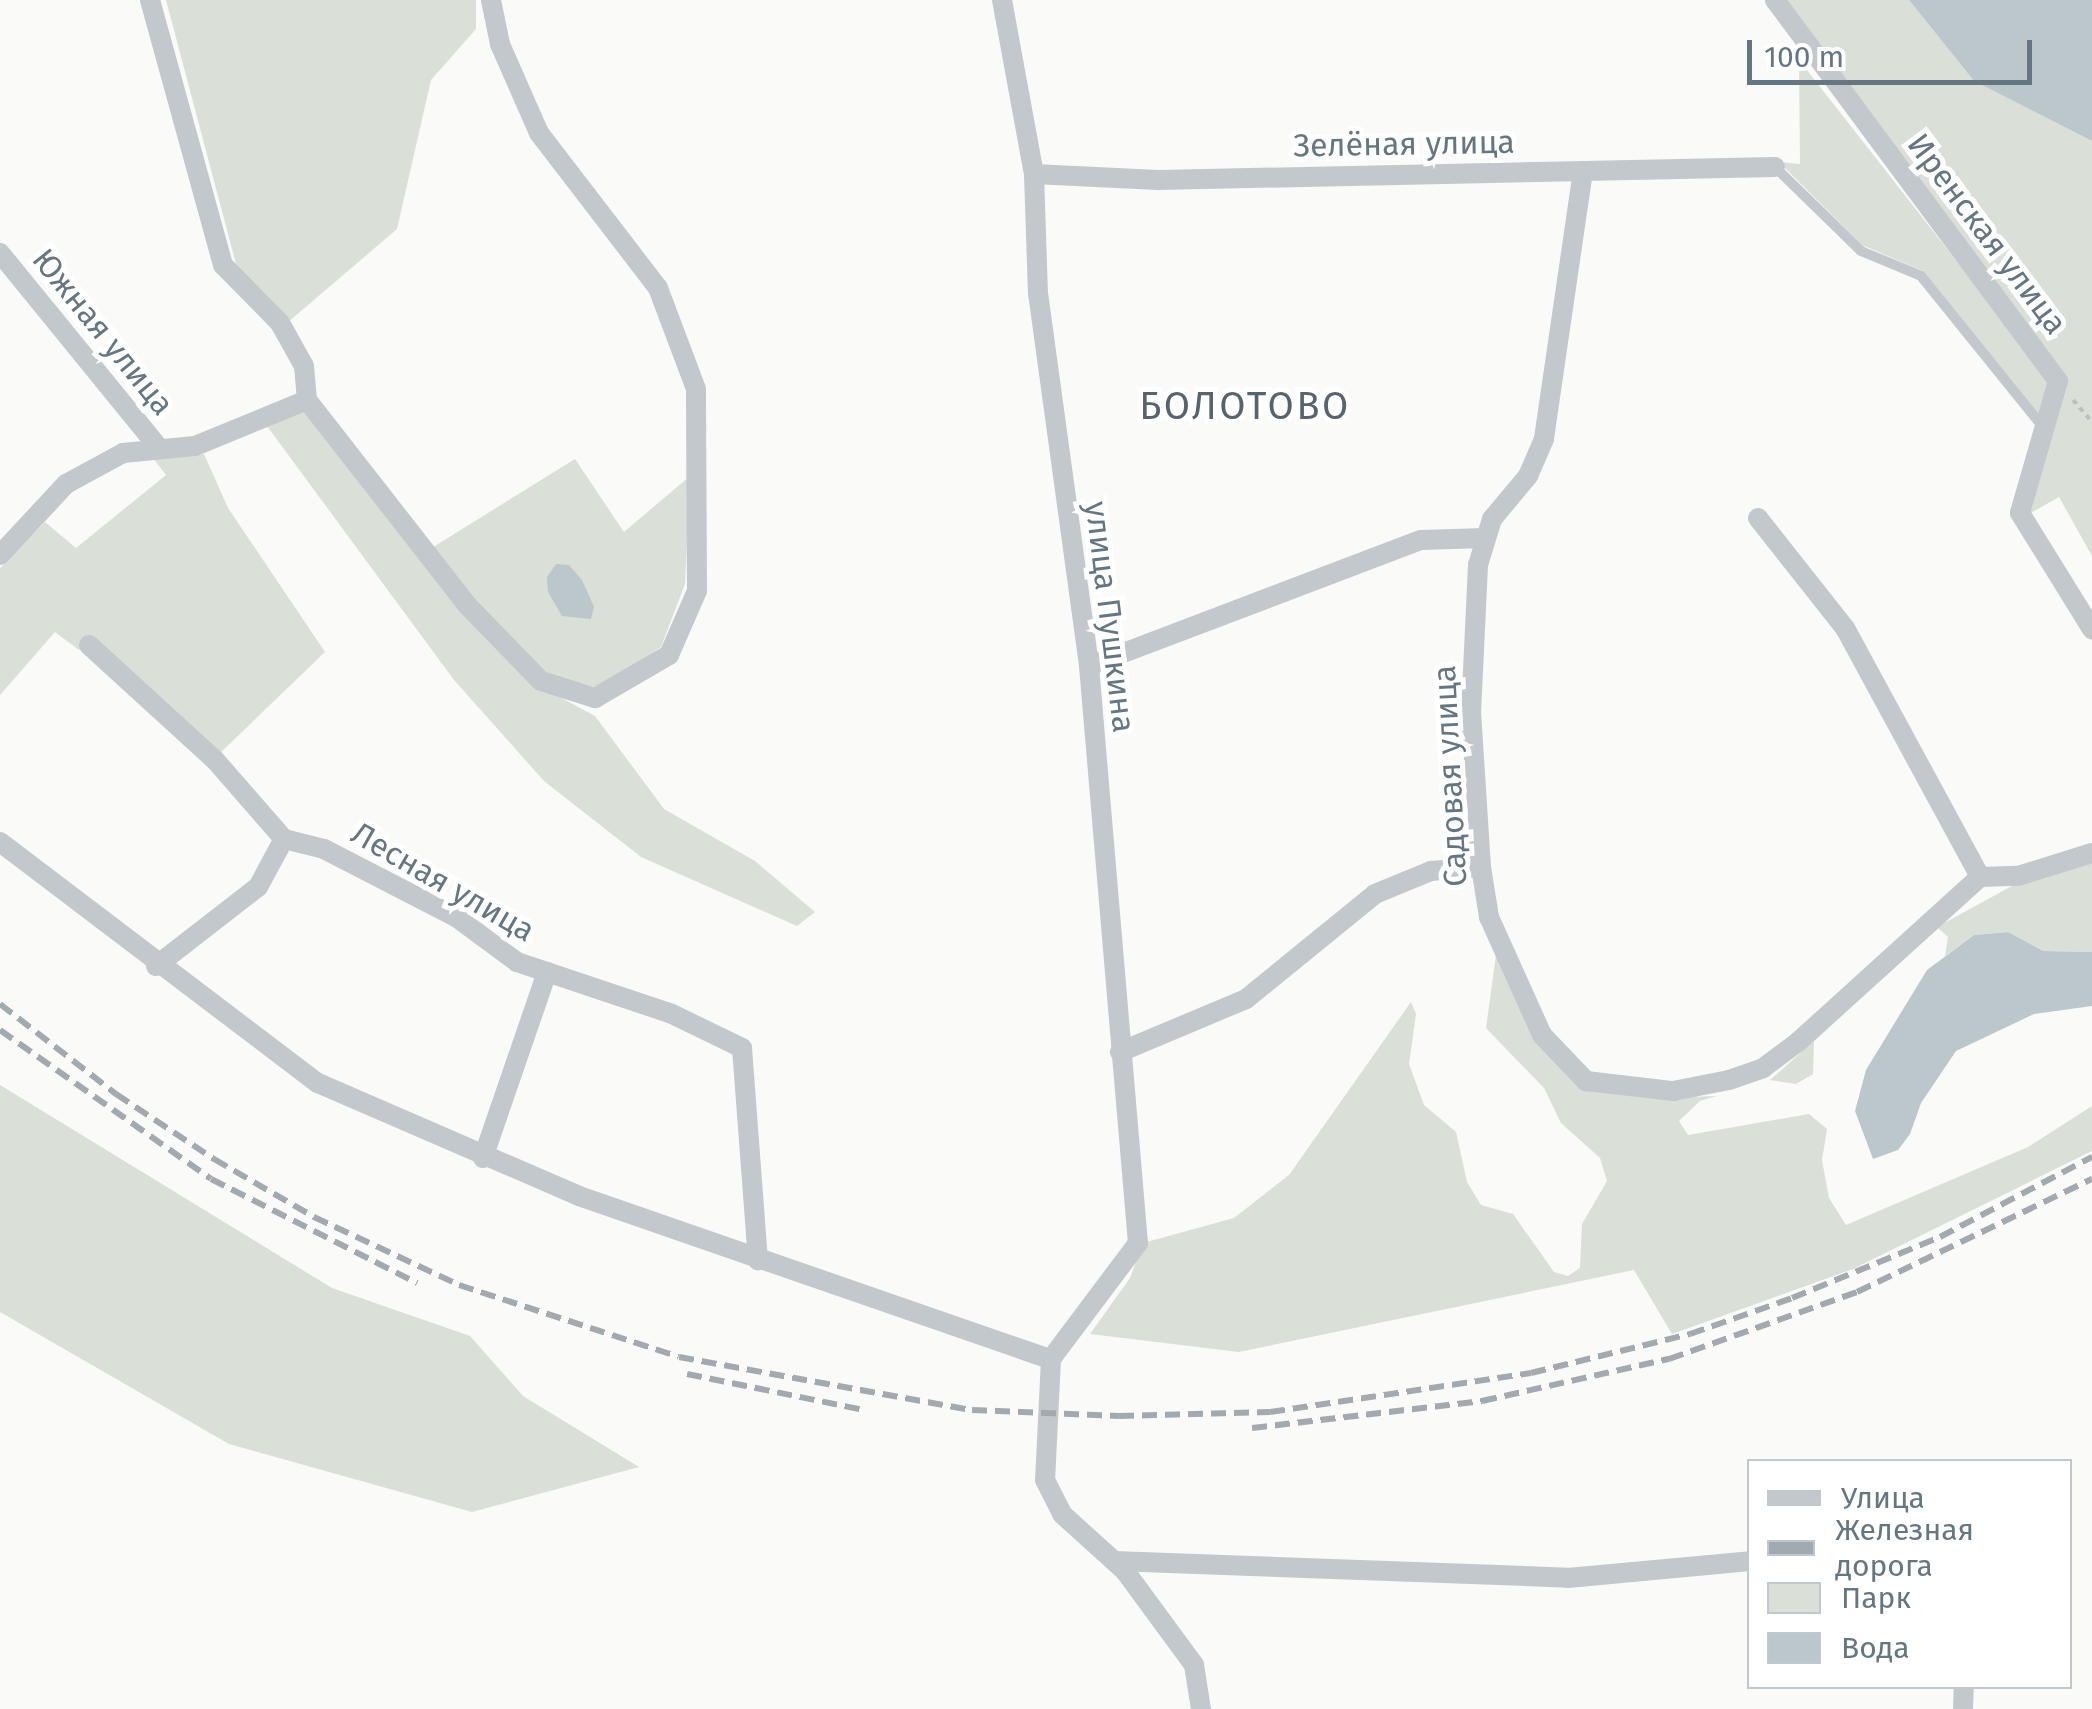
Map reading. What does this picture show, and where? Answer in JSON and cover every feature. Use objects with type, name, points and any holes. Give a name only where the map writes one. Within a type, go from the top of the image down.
[{"type":"street","points":[[150,0],[223,264],[280,323],[304,366],[307,400],[467,605],[541,680],[595,698],[669,655],[697,592],[696,389],[658,288],[539,133],[500,44],[491,0]]},
{"type":"street","name":"улица Пушкина","points":[[1002,0],[1034,174],[1040,312],[1090,666],[1138,1243],[1051,1359]]},
{"type":"street","name":"Иренская улица","points":[[1776,0],[2058,381],[2020,514],[2092,629]]},
{"type":"street","name":"Зелёная улица","points":[[1034,174],[1158,180],[1775,167]]},
{"type":"street","name":"Садовая улица","points":[[1583,171],[1544,439],[1528,476],[1492,519],[1485,538],[1472,712],[1481,866],[1489,917],[1542,1035],[1586,1081],[1673,1091],[1763,1068],[1980,877]]},
{"type":"street","name":"Южная улица","points":[[0,254],[160,449]]},
{"type":"street","points":[[0,554],[66,484],[123,453],[196,446],[307,400]]},
{"type":"street","points":[[1758,518],[1844,628],[1980,877],[2018,876],[2092,853]]},
{"type":"street","points":[[1090,666],[1422,540],[1485,538]]},
{"type":"street","points":[[90,645],[215,760],[284,838],[258,887],[156,966]]},
{"type":"street","name":"Лесная улица","points":[[284,838],[324,849],[456,916],[517,962],[672,1014],[742,1048],[758,1260]]},
{"type":"street","points":[[0,842],[156,966],[318,1083],[483,1158],[758,1260],[1019,1343],[1051,1359],[1042,1456],[1050,1497],[1114,1560],[1194,1665],[1200,1709]]},
{"type":"street","points":[[1120,1052],[1246,999],[1374,894],[1431,871],[1481,866]]},
{"type":"street","points":[[483,1158],[547,972]]},
{"type":"street","points":[[1114,1560],[1568,1578],[1747,1560]]},
{"type":"lane","points":[[1775,167],[1861,251],[1922,276],[2044,429]]},
{"type":"path","points":[[2058,381],[2092,422]]},
{"type":"green space","points":[[166,0],[476,0],[476,29],[431,80],[397,229],[287,323],[236,264]]},
{"type":"green space","points":[[1778,0],[1909,0],[1974,81],[2092,141],[2092,556],[2059,497],[2029,514],[2066,381]]},
{"type":"green space","points":[[1799,60],[2052,383],[2042,423],[1923,271],[1862,245],[1779,162],[1800,164]]},
{"type":"green space","points":[[305,408],[541,687],[595,716],[664,809],[755,861],[815,912],[797,926],[641,857],[544,781],[454,680],[267,426]]},
{"type":"green space","points":[[204,454],[228,508],[325,652],[219,754],[93,637],[79,650],[55,632],[0,695],[0,568],[45,522],[76,548],[166,475],[153,458]]},
{"type":"green space","points":[[575,459],[624,532],[690,476],[685,584],[661,647],[599,688],[543,675],[430,549]]},
{"type":"green space","points":[[2092,859],[2092,952],[2043,951],[2008,932],[1974,935],[1945,956],[1948,937],[1937,927],[2021,881]]},
{"type":"green space","points":[[1496,955],[1578,1087],[1658,1098],[1717,1096],[1700,1101],[1679,1121],[1688,1135],[1809,1114],[1827,1129],[1822,1160],[1829,1198],[1846,1225],[2028,1147],[2092,1106],[2092,1151],[1853,1269],[1672,1334],[1634,1270],[1239,1352],[1090,1334],[1130,1278],[1143,1243],[1234,1218],[1289,1175],[1411,1002],[1416,1014],[1409,1064],[1424,1105],[1456,1132],[1467,1182],[1481,1205],[1513,1214],[1554,1272],[1568,1276],[1580,1268],[1582,1224],[1607,1181],[1600,1158],[1561,1123],[1544,1088],[1486,1028]]},
{"type":"green space","points":[[1814,1041],[1813,1074],[1796,1084],[1770,1080]]},
{"type":"green space","points":[[0,1085],[332,1288],[470,1336],[523,1396],[639,1467],[472,1512],[229,1444],[0,1312]]},
{"type":"water","points":[[1909,0],[2092,0],[2092,141],[1974,81]]},
{"type":"water","points":[[556,564],[569,565],[582,580],[594,607],[591,619],[562,616],[548,592],[547,577]]},
{"type":"water","points":[[2008,932],[2043,951],[2092,952],[2092,1006],[2034,1014],[1956,1051],[1921,1103],[1910,1134],[1898,1150],[1873,1159],[1855,1111],[1866,1070],[1927,970],[1974,935]]},
{"type":"railway","points":[[0,1004],[116,1094],[214,1159],[314,1217],[459,1285],[679,1357],[972,1410],[1119,1416],[1270,1412],[1531,1373],[1690,1334],[1792,1298],[1940,1237],[2092,1157]]},
{"type":"railway","points":[[0,1030],[211,1179],[417,1283]]},
{"type":"railway","points":[[1252,1428],[1482,1401],[1669,1359],[1857,1292],[2092,1179]]},
{"type":"railway","points":[[687,1374],[859,1409]]},
{"type":"district","name":"БОЛОТОВО","points":[[1245,407]]}]
